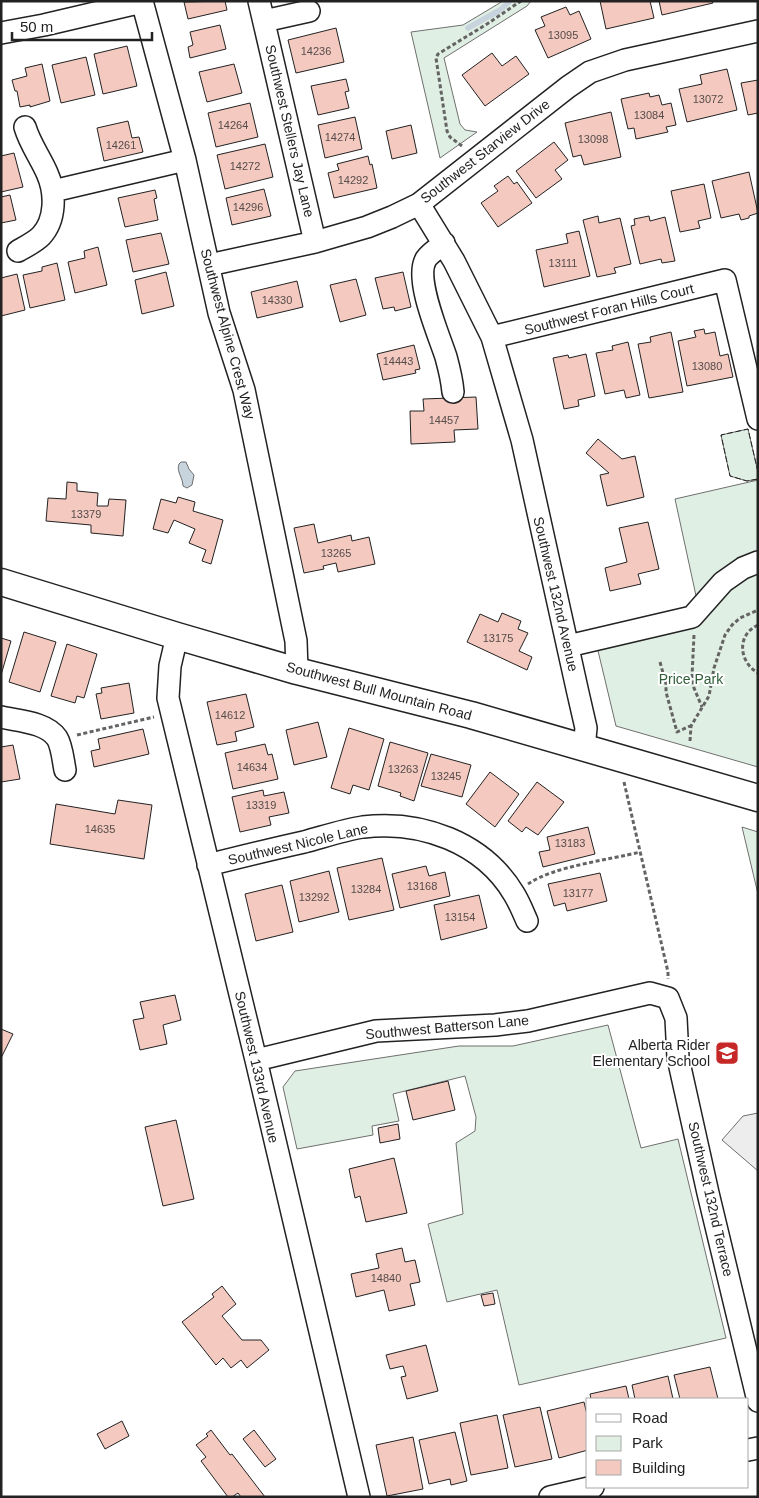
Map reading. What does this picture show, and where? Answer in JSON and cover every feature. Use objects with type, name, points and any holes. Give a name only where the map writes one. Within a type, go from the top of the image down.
[{"type":"main road","name":"Southwest Bull Mountain Road","points":[[1,582],[297,671],[471,715],[758,798]]},
{"type":"street","points":[[1,33],[142,2]]},
{"type":"street","name":"Southwest Alpine Crest Way","points":[[142,2],[184,160],[219,313],[244,390],[296,641],[297,671]]},
{"type":"street","name":"Southwest Stellers Jay Lane","points":[[309,11],[262,11],[315,242]]},
{"type":"street","name":"Southwest Starview Drive","points":[[208,265],[315,242],[367,227],[418,204],[476,157],[590,72],[625,60],[758,31]]},
{"type":"street","points":[[18,251],[39,238],[48,228],[52,211],[53,191],[47,174],[30,143],[25,127]]},
{"type":"street","points":[[53,191],[184,160]]},
{"type":"street","name":"Southwest 132nd Avenue","points":[[418,204],[444,244],[492,337],[522,440],[586,728],[584,748]]},
{"type":"street","points":[[444,244],[427,258],[423,267],[423,279],[432,317],[446,357],[453,392]]},
{"type":"street","name":"Southwest Foran Hills Court","points":[[492,337],[725,280],[758,418]]},
{"type":"street","points":[[568,646],[692,617],[723,582],[743,568],[758,562]]},
{"type":"street","name":"Southwest 133rd Avenue","points":[[177,636],[168,684],[171,713],[256,1060],[359,1497]]},
{"type":"street","points":[[1,716],[41,726],[51,731],[58,740],[65,770]]},
{"type":"street","name":"Southwest Nicole Lane","points":[[208,865],[362,828],[394,825],[422,829],[455,840],[482,858],[502,877],[514,893],[527,921]]},
{"type":"street","name":"Southwest Batterson Lane","points":[[256,1060],[376,1031],[495,1025],[528,1021],[650,993],[668,998]]},
{"type":"street","name":"Southwest 132nd Terrace","points":[[668,998],[676,1018],[678,1058],[708,1194],[758,1401]]},
{"type":"street","points":[[550,1497],[589,1488]]},
{"type":"path","points":[[476,157],[450,137],[447,131],[436,58],[438,54],[521,1]]},
{"type":"path","points":[[690,740],[691,726],[709,696],[718,654],[728,629],[740,618],[758,610]]},
{"type":"path","points":[[692,617],[694,646],[692,676],[694,688],[702,707]]},
{"type":"path","points":[[758,625],[747,634],[742,648],[747,664],[758,673]]},
{"type":"path","points":[[660,662],[677,732],[691,726]]},
{"type":"path","points":[[58,740],[171,713]]},
{"type":"path","points":[[618,758],[668,972],[668,998]]},
{"type":"path","points":[[514,893],[536,879],[555,872],[640,852]]},
{"type":"green space","points":[[503,1],[531,1],[527,6],[444,58],[460,124],[465,130],[477,132],[440,158],[411,32],[463,25]]},
{"type":"green space","points":[[748,429],[758,479],[747,481],[730,476],[721,435]]},
{"type":"green space","name":"Price Park","points":[[758,480],[758,767],[616,726],[594,634],[698,605],[675,499]]},
{"type":"green space","points":[[742,827],[758,832],[758,894]]},
{"type":"green space","points":[[608,1025],[641,1148],[678,1139],[726,1338],[519,1385],[497,1290],[447,1302],[428,1224],[463,1214],[456,1143],[475,1131],[476,1117],[465,1076],[393,1094],[399,1121],[372,1126],[373,1135],[297,1149],[283,1087],[295,1071],[459,1046],[513,1046]]},
{"type":"shaded area","points":[[181,462],[186,462],[194,475],[192,485],[187,488],[183,486],[179,472],[178,467]]},
{"type":"shaded area","points":[[758,1113],[758,1171],[722,1140],[743,1116]]},
{"type":"building","points":[[225,1],[227,10],[188,19],[184,2]]},
{"type":"building","points":[[600,1],[650,1],[654,18],[606,29]]},
{"type":"building","points":[[659,1],[712,1],[713,3],[662,15]]},
{"type":"building","points":[[566,7],[570,15],[579,11],[591,39],[548,58],[535,30],[545,26],[541,17]]},
{"type":"building","points":[[220,25],[226,49],[190,58],[188,47],[193,45],[190,32]]},
{"type":"building","points":[[336,28],[344,62],[296,73],[288,40]]},
{"type":"building","points":[[127,46],[137,86],[103,94],[94,54]]},
{"type":"building","points":[[492,53],[502,66],[516,56],[529,74],[485,106],[462,75]]},
{"type":"building","points":[[86,57],[95,95],[61,103],[52,65]]},
{"type":"building","points":[[42,64],[50,101],[30,107],[30,105],[20,107],[17,91],[15,91],[12,80],[27,76],[25,68]]},
{"type":"building","points":[[234,64],[242,93],[207,102],[199,72]]},
{"type":"building","points":[[727,69],[737,110],[687,122],[679,89],[702,84],[700,75]]},
{"type":"building","points":[[346,79],[349,91],[345,92],[349,108],[318,115],[311,86]]},
{"type":"building","points":[[758,80],[758,113],[748,115],[741,83]]},
{"type":"building","points":[[649,93],[650,97],[659,95],[662,105],[671,103],[676,125],[666,127],[668,132],[636,139],[634,128],[628,129],[621,99]]},
{"type":"building","points":[[250,103],[258,137],[216,147],[208,113]]},
{"type":"building","points":[[611,112],[621,157],[584,165],[581,155],[573,157],[565,123]]},
{"type":"building","points":[[355,117],[362,149],[325,158],[318,125]]},
{"type":"building","points":[[128,121],[132,138],[139,137],[143,152],[104,161],[97,128]]},
{"type":"building","points":[[411,125],[417,153],[392,159],[386,131]]},
{"type":"building","points":[[554,142],[568,160],[555,170],[562,179],[536,198],[516,171]]},
{"type":"building","points":[[265,144],[273,177],[225,189],[217,155]]},
{"type":"building","points":[[14,153],[23,187],[1,192],[1,156]]},
{"type":"building","points":[[368,156],[370,165],[372,164],[377,188],[334,198],[328,173],[339,170],[337,164]]},
{"type":"building","points":[[749,172],[758,213],[741,220],[739,214],[721,218],[712,181]]},
{"type":"building","points":[[508,176],[514,184],[517,182],[532,203],[498,227],[481,203],[498,191],[494,186]]},
{"type":"building","points":[[704,184],[711,218],[698,221],[700,228],[680,232],[671,191]]},
{"type":"building","points":[[264,189],[271,216],[232,225],[226,198]]},
{"type":"building","points":[[155,190],[157,198],[154,199],[158,220],[125,227],[118,198]]},
{"type":"building","points":[[10,195],[16,220],[1,223],[1,197]]},
{"type":"building","points":[[598,216],[599,223],[620,218],[631,264],[614,268],[616,273],[597,277],[583,220]]},
{"type":"building","points":[[649,216],[650,221],[665,217],[675,261],[662,263],[661,259],[640,264],[631,226],[635,225],[634,219]]},
{"type":"building","points":[[579,231],[590,276],[544,287],[536,250],[568,243],[566,234]]},
{"type":"building","points":[[161,233],[169,264],[133,272],[126,240]]},
{"type":"building","points":[[98,247],[107,285],[75,293],[68,262],[85,258],[84,251]]},
{"type":"building","points":[[57,263],[65,300],[30,308],[23,275],[42,271],[42,267]]},
{"type":"building","points":[[166,272],[174,306],[142,314],[135,280]]},
{"type":"building","points":[[403,272],[411,307],[395,311],[394,307],[383,309],[375,278]]},
{"type":"building","points":[[17,274],[25,310],[1,316],[1,278]]},
{"type":"building","points":[[356,279],[366,315],[340,322],[330,285]]},
{"type":"building","points":[[297,281],[303,307],[257,318],[251,292]]},
{"type":"building","points":[[704,329],[705,334],[715,332],[720,356],[728,354],[733,377],[687,386],[678,341],[696,337],[694,331]]},
{"type":"building","points":[[671,332],[683,392],[649,398],[638,344],[651,342],[650,337]]},
{"type":"building","points":[[628,342],[640,395],[626,398],[624,390],[605,394],[596,353],[613,350],[612,346]]},
{"type":"building","points":[[414,345],[420,369],[415,370],[416,373],[383,380],[377,354]]},
{"type":"building","points":[[586,354],[595,396],[578,400],[579,406],[564,409],[553,358],[568,355],[569,358]]},
{"type":"building","points":[[476,397],[478,429],[454,430],[455,442],[411,444],[410,411],[424,411],[423,399]]},
{"type":"building","points":[[598,439],[622,459],[635,456],[644,497],[607,506],[600,475],[609,473],[586,453]]},
{"type":"building","points":[[67,482],[77,483],[77,491],[98,493],[97,506],[108,506],[109,499],[126,500],[123,536],[91,533],[91,525],[46,521],[48,498],[66,499]]},
{"type":"building","points":[[178,497],[195,502],[193,511],[223,520],[211,564],[202,561],[206,550],[189,543],[195,529],[174,520],[168,533],[153,529],[161,499],[176,503]]},
{"type":"building","points":[[648,522],[659,569],[638,574],[641,584],[610,591],[605,568],[627,562],[619,528]]},
{"type":"building","points":[[314,524],[318,543],[351,535],[352,541],[369,537],[375,564],[338,572],[336,563],[323,566],[324,569],[304,573],[294,528]]},
{"type":"building","points":[[502,613],[521,621],[518,629],[528,633],[519,651],[532,657],[527,670],[467,642],[480,614],[498,622]]},
{"type":"building","points":[[24,632],[56,642],[40,692],[9,682]]},
{"type":"building","points":[[1,638],[11,641],[1,675]]},
{"type":"building","points":[[67,644],[97,654],[84,698],[77,696],[75,703],[51,696]]},
{"type":"building","points":[[129,683],[134,713],[101,719],[96,694],[102,693],[101,688]]},
{"type":"building","points":[[246,694],[254,727],[235,732],[237,741],[217,745],[207,702]]},
{"type":"building","points":[[318,722],[327,757],[294,765],[286,730]]},
{"type":"building","points":[[349,728],[384,739],[369,790],[353,785],[350,794],[331,788]]},
{"type":"building","points":[[143,729],[149,754],[94,767],[91,751],[100,749],[98,739]]},
{"type":"building","points":[[390,742],[428,753],[414,801],[400,796],[401,793],[378,786]]},
{"type":"building","points":[[265,744],[268,755],[272,754],[278,779],[233,789],[225,753]]},
{"type":"building","points":[[13,745],[20,779],[1,782],[1,747]]},
{"type":"building","points":[[431,754],[471,765],[462,797],[421,786]]},
{"type":"building","points":[[490,772],[519,794],[495,827],[466,804]]},
{"type":"building","points":[[537,782],[564,802],[538,835],[526,827],[522,832],[508,821]]},
{"type":"building","points":[[263,790],[264,796],[284,792],[289,813],[269,817],[271,825],[240,832],[232,797]]},
{"type":"building","points":[[118,800],[152,805],[144,859],[50,844],[56,804],[115,814]]},
{"type":"building","points":[[588,827],[595,854],[543,867],[539,852],[550,850],[547,837]]},
{"type":"building","points":[[382,858],[394,910],[349,920],[337,868]]},
{"type":"building","points":[[426,866],[429,876],[445,872],[450,896],[400,908],[392,874]]},
{"type":"building","points":[[329,871],[339,912],[299,922],[290,881]]},
{"type":"building","points":[[600,873],[607,901],[567,911],[565,903],[554,906],[548,884]]},
{"type":"building","points":[[282,885],[293,932],[256,941],[245,894]]},
{"type":"building","points":[[479,895],[487,928],[441,940],[434,905]]},
{"type":"building","points":[[175,995],[181,1020],[163,1025],[167,1044],[140,1050],[133,1020],[144,1018],[140,1002]]},
{"type":"building","points":[[1,1029],[13,1034],[1,1058]]},
{"type":"building","points":[[448,1081],[455,1110],[413,1120],[406,1091]]},
{"type":"building","points":[[176,1120],[194,1199],[163,1206],[145,1127]]},
{"type":"building","points":[[398,1124],[400,1139],[380,1143],[378,1128]]},
{"type":"building","points":[[394,1158],[407,1213],[366,1222],[360,1196],[355,1198],[349,1169]]},
{"type":"building","points":[[402,1248],[405,1262],[415,1260],[420,1282],[410,1284],[415,1305],[389,1311],[384,1290],[356,1297],[351,1274],[379,1268],[376,1254]]},
{"type":"building","points":[[222,1286],[236,1304],[222,1316],[242,1340],[261,1340],[269,1350],[247,1368],[241,1360],[231,1368],[223,1358],[216,1365],[182,1322],[214,1297],[212,1294]]},
{"type":"building","points":[[493,1293],[495,1304],[484,1306],[481,1295]]},
{"type":"building","points":[[426,1345],[438,1391],[407,1399],[401,1377],[406,1376],[403,1366],[390,1369],[386,1355]]},
{"type":"building","points":[[710,1367],[718,1398],[680,1398],[674,1375]]},
{"type":"building","points":[[668,1376],[673,1398],[635,1398],[632,1385]]},
{"type":"building","points":[[626,1386],[629,1398],[591,1398],[590,1394]]},
{"type":"building","points":[[584,1402],[586,1410],[586,1451],[559,1458],[547,1411]]},
{"type":"building","points":[[540,1407],[552,1459],[515,1467],[503,1415]]},
{"type":"building","points":[[497,1415],[508,1468],[471,1475],[460,1423]]},
{"type":"building","points":[[122,1421],[129,1436],[105,1449],[97,1434]]},
{"type":"building","points":[[211,1430],[265,1497],[241,1497],[238,1493],[228,1497],[201,1461],[206,1457],[196,1445],[208,1436],[206,1434]]},
{"type":"building","points":[[254,1430],[276,1459],[265,1467],[243,1439]]},
{"type":"building","points":[[455,1432],[467,1481],[451,1485],[450,1479],[429,1484],[419,1440]]},
{"type":"building","points":[[413,1437],[423,1489],[387,1496],[376,1445]]},
{"type":"waterway","points":[[468,28],[500,10],[510,1]]},
{"type":"fence","points":[[758,472],[748,429],[721,435],[730,476],[747,481],[758,479]]},
{"type":"place","name":"Alberta Rider Elementary School","points":[[727,1053]]}]
